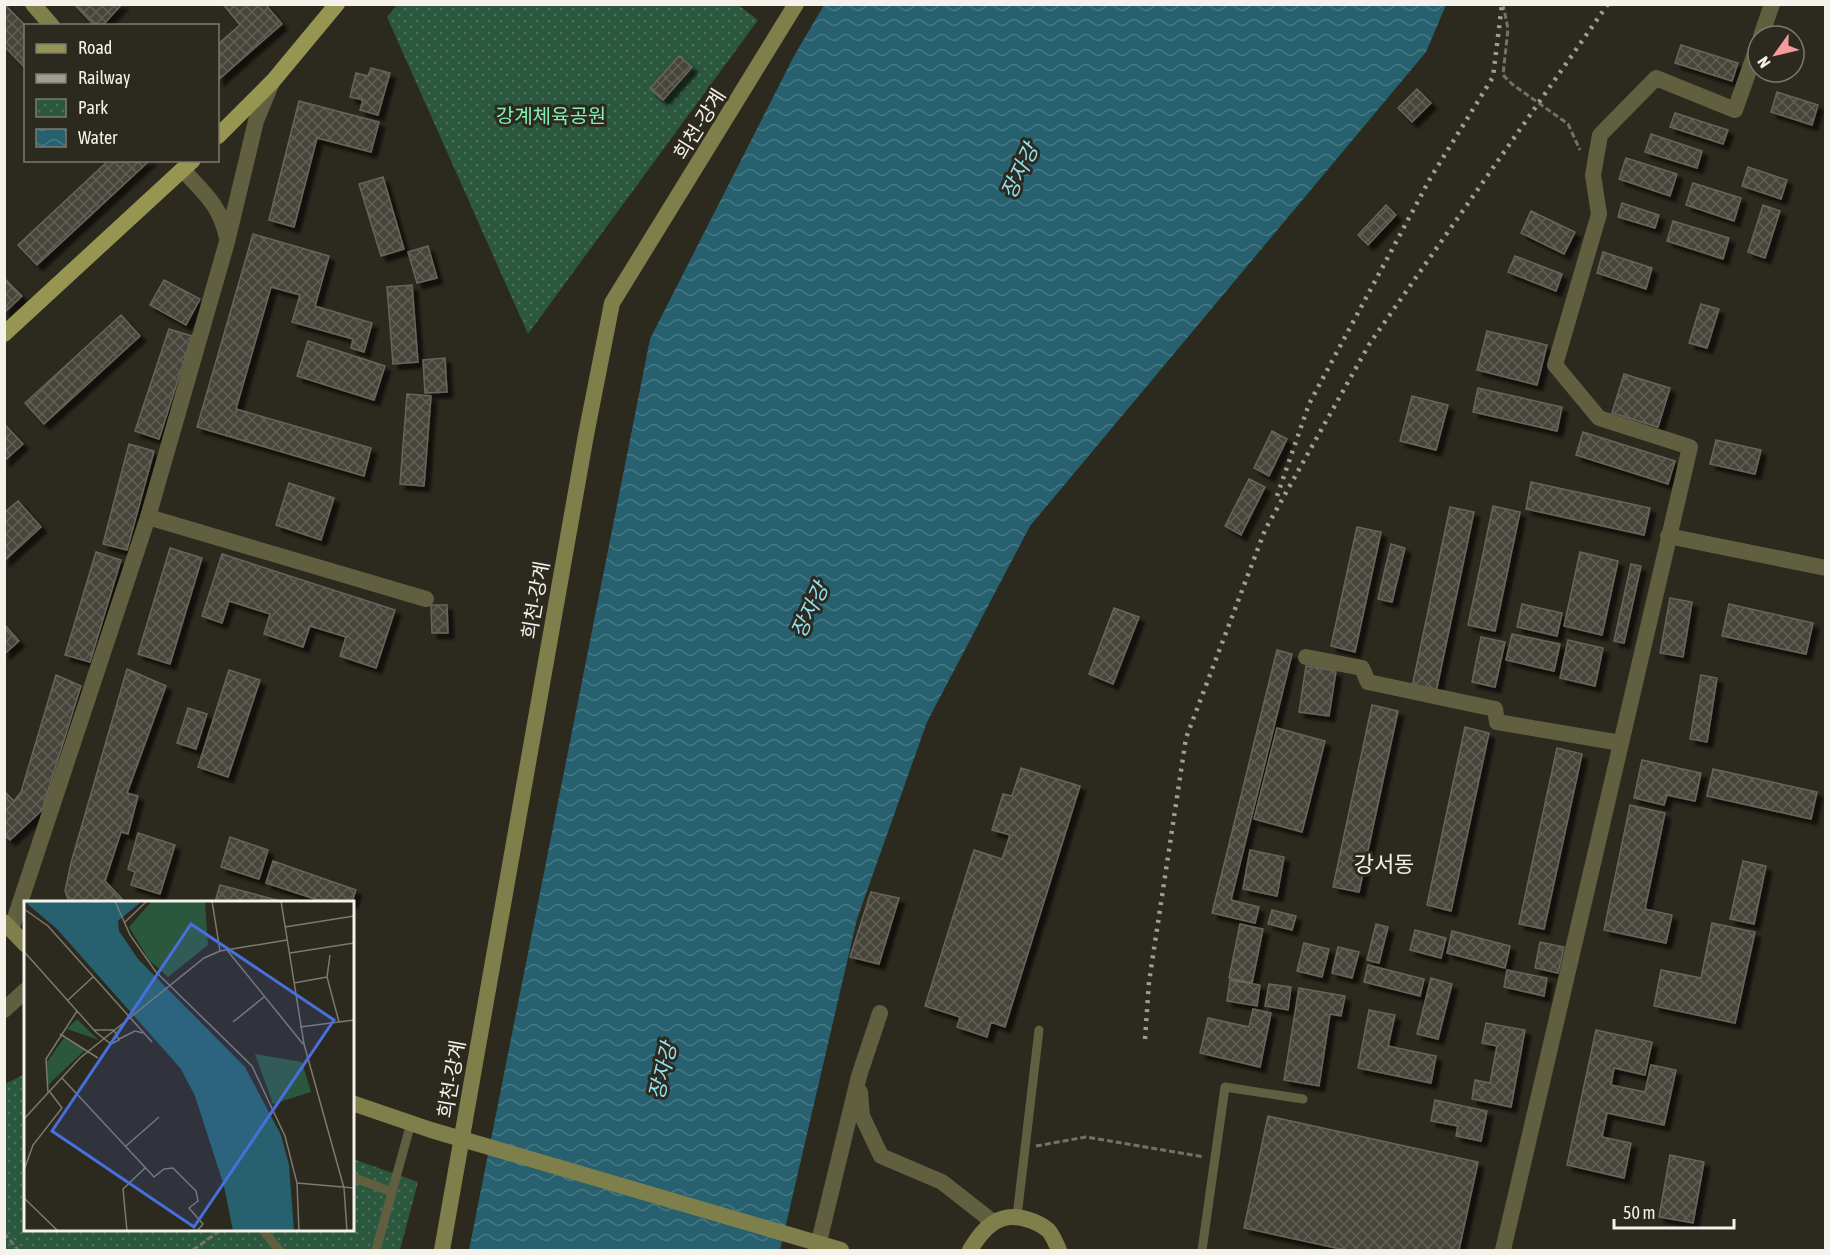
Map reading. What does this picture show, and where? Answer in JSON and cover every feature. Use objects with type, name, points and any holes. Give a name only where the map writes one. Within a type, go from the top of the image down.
[{"type":"main road","points":[[33,4],[50,24]]},
{"type":"main road","points":[[219,135],[273,81],[337,4]]},
{"type":"main road","name":"희천-강계","points":[[442,1251],[584,446],[612,303],[796,4]]},
{"type":"main road","points":[[4,334],[183,164]]},
{"type":"main road","points":[[8,926],[24,943]]},
{"type":"main road","points":[[354,1104],[431,1130],[841,1251]]},
{"type":"main road","points":[[970,1251],[978,1236],[993,1222],[1005,1217],[1017,1216],[1049,1230],[1059,1251]]},
{"type":"street","points":[[1765,24],[1772,4]]},
{"type":"street","points":[[1503,1251],[1690,447],[1599,418],[1555,365],[1599,214],[1593,176],[1600,135],[1656,78],[1735,110],[1746,79]]},
{"type":"street","points":[[8,926],[148,517],[227,242],[256,121],[273,81]]},
{"type":"street","points":[[183,164],[215,205],[223,221],[227,242]]},
{"type":"street","points":[[148,517],[426,599]]},
{"type":"street","points":[[1668,536],[1826,568]]},
{"type":"street","points":[[1306,657],[1362,668],[1368,682],[1495,709],[1497,722],[1621,743]]},
{"type":"street","points":[[4,1010],[24,992]]},
{"type":"street","points":[[817,1251],[859,1076],[880,1013]]},
{"type":"street","points":[[859,1076],[862,1116],[881,1156],[942,1182],[993,1222]]},
{"type":"lane","points":[[1017,1216],[1039,1030]]},
{"type":"lane","points":[[1202,1251],[1225,1087],[1303,1099]]},
{"type":"lane","points":[[376,1251],[411,1123]]},
{"type":"lane","points":[[354,1178],[392,1192]]},
{"type":"lane","points":[[264,1231],[279,1251]]},
{"type":"path","points":[[1503,4],[1508,29],[1503,75],[1568,124]]},
{"type":"path","points":[[1025,1148],[1086,1137],[1215,1159]]},
{"type":"path","points":[[193,1251],[220,1231]]},
{"type":"path","points":[[4,1233],[18,1251]]},
{"type":"green space","name":"강계체육공원","points":[[398,4],[737,4],[758,20],[528,334],[387,17]]},
{"type":"green space","points":[[24,1074],[24,1231],[354,1231],[354,1159],[418,1182],[400,1250],[5,1250],[5,1084]]},
{"type":"water","name":"장자강","points":[[824,5],[1446,5],[1426,52],[1030,526],[927,722],[857,919],[780,1250],[469,1250],[650,339],[794,56]]},
{"type":"building","points":[[4,4],[24,24],[24,67],[4,46]]},
{"type":"building","points":[[74,4],[122,4],[104,24],[93,24]]},
{"type":"building","points":[[223,4],[265,4],[282,24],[219,79],[219,43],[240,25]]},
{"type":"building","points":[[1681,45],[1738,63],[1732,81],[1675,63]]},
{"type":"building","points":[[679,56],[692,67],[663,100],[650,89]]},
{"type":"building","points":[[371,68],[390,73],[378,115],[360,110],[363,100],[350,97],[356,73],[368,76]]},
{"type":"building","points":[[1417,89],[1431,103],[1412,122],[1398,108]]},
{"type":"building","points":[[1777,92],[1818,105],[1812,125],[1771,112]]},
{"type":"building","points":[[299,101],[379,122],[371,152],[317,138],[294,227],[269,220]]},
{"type":"building","points":[[1675,113],[1728,130],[1723,144],[1670,127]]},
{"type":"building","points":[[1651,134],[1702,151],[1697,168],[1645,152]]},
{"type":"building","points":[[1626,158],[1677,174],[1670,196],[1619,179]]},
{"type":"building","points":[[107,162],[148,162],[37,265],[18,245]]},
{"type":"building","points":[[1748,167],[1787,180],[1781,199],[1742,186]]},
{"type":"building","points":[[383,177],[404,249],[381,256],[359,184]]},
{"type":"building","points":[[1693,183],[1741,198],[1734,221],[1686,205]]},
{"type":"building","points":[[1622,203],[1659,215],[1655,228],[1618,217]]},
{"type":"building","points":[[1386,205],[1396,215],[1368,245],[1358,235]]},
{"type":"building","points":[[1763,205],[1780,211],[1765,258],[1748,252]]},
{"type":"building","points":[[1531,211],[1575,232],[1564,254],[1521,233]]},
{"type":"building","points":[[1673,221],[1729,238],[1723,259],[1667,241]]},
{"type":"building","points":[[253,234],[329,256],[315,306],[372,323],[364,352],[351,348],[353,339],[292,322],[300,295],[271,287],[236,409],[371,448],[364,476],[197,427]]},
{"type":"building","points":[[428,246],[437,278],[417,283],[408,252]]},
{"type":"building","points":[[1603,252],[1652,268],[1646,289],[1597,273]]},
{"type":"building","points":[[1515,256],[1562,274],[1556,291],[1508,272]]},
{"type":"building","points":[[4,278],[22,296],[4,313]]},
{"type":"building","points":[[164,280],[200,299],[186,325],[150,305]]},
{"type":"building","points":[[412,285],[418,362],[393,364],[387,287]]},
{"type":"building","points":[[1701,304],[1719,309],[1707,348],[1689,343]]},
{"type":"building","points":[[121,315],[140,336],[44,424],[25,403]]},
{"type":"building","points":[[169,329],[192,336],[159,439],[135,431]]},
{"type":"building","points":[[1487,331],[1547,345],[1537,385],[1477,370]]},
{"type":"building","points":[[308,341],[385,366],[374,400],[297,376]]},
{"type":"building","points":[[445,358],[447,392],[425,393],[423,360]]},
{"type":"building","points":[[1624,374],[1670,388],[1658,427],[1612,413]]},
{"type":"building","points":[[1478,388],[1562,407],[1557,431],[1473,412]]},
{"type":"building","points":[[407,394],[431,396],[424,486],[400,484]]},
{"type":"building","points":[[1412,396],[1448,405],[1436,450],[1400,441]]},
{"type":"building","points":[[4,424],[23,444],[4,461]]},
{"type":"building","points":[[1272,431],[1287,439],[1269,476],[1254,468]]},
{"type":"building","points":[[1583,432],[1675,461],[1668,484],[1576,455]]},
{"type":"building","points":[[1716,440],[1761,450],[1755,474],[1710,464]]},
{"type":"building","points":[[129,444],[154,451],[127,550],[103,544]]},
{"type":"building","points":[[1249,479],[1265,487],[1241,535],[1225,526]]},
{"type":"building","points":[[1531,482],[1650,508],[1644,535],[1526,509]]},
{"type":"building","points":[[289,483],[334,498],[321,540],[276,525]]},
{"type":"building","points":[[18,501],[41,527],[4,561],[4,513]]},
{"type":"building","points":[[1493,506],[1520,512],[1495,631],[1468,625]]},
{"type":"building","points":[[1450,507],[1474,512],[1436,692],[1412,687]]},
{"type":"building","points":[[1357,527],[1381,532],[1355,652],[1331,646]]},
{"type":"building","points":[[1391,544],[1405,548],[1392,602],[1378,599]]},
{"type":"building","points":[[170,548],[202,558],[170,664],[138,654]]},
{"type":"building","points":[[96,552],[121,560],[90,662],[65,655]]},
{"type":"building","points":[[1580,552],[1618,561],[1602,635],[1564,626]]},
{"type":"building","points":[[222,554],[395,610],[376,668],[340,656],[346,637],[310,626],[303,647],[264,634],[270,614],[229,601],[222,623],[202,616]]},
{"type":"building","points":[[1631,564],[1641,566],[1624,643],[1614,641]]},
{"type":"building","points":[[1670,598],[1692,602],[1683,657],[1660,653]]},
{"type":"building","points":[[1522,604],[1562,613],[1557,636],[1517,627]]},
{"type":"building","points":[[1729,604],[1813,623],[1806,654],[1722,636]]},
{"type":"building","points":[[431,605],[447,605],[448,633],[432,633]]},
{"type":"building","points":[[1114,608],[1139,617],[1113,684],[1089,674]]},
{"type":"building","points":[[4,624],[19,641],[4,654]]},
{"type":"building","points":[[1512,634],[1560,644],[1554,671],[1506,660]]},
{"type":"building","points":[[1481,637],[1505,642],[1495,687],[1472,682]]},
{"type":"building","points":[[1568,640],[1603,648],[1595,686],[1560,678]]},
{"type":"building","points":[[1277,650],[1292,654],[1231,900],[1259,907],[1255,923],[1212,913]]},
{"type":"building","points":[[1306,666],[1336,671],[1329,716],[1299,712]]},
{"type":"building","points":[[127,669],[166,686],[127,793],[138,796],[128,834],[121,832],[105,881],[124,901],[69,901],[65,891]]},
{"type":"building","points":[[229,670],[260,680],[228,777],[198,767]]},
{"type":"building","points":[[56,675],[81,686],[42,810],[10,840],[4,835],[4,791],[14,801],[21,792]]},
{"type":"building","points":[[1701,675],[1717,678],[1707,742],[1690,739]]},
{"type":"building","points":[[1372,705],[1398,711],[1359,892],[1333,887]]},
{"type":"building","points":[[188,708],[207,714],[196,749],[177,743]]},
{"type":"building","points":[[1465,727],[1489,733],[1451,911],[1427,905]]},
{"type":"building","points":[[1277,728],[1325,741],[1302,832],[1254,819]]},
{"type":"building","points":[[1557,748],[1582,754],[1544,929],[1519,924]]},
{"type":"building","points":[[1642,760],[1701,773],[1695,801],[1667,795],[1664,805],[1634,798]]},
{"type":"building","points":[[1021,768],[1080,786],[1005,1027],[991,1022],[987,1037],[957,1027],[960,1017],[925,1006],[974,850],[1002,859],[1010,835],[992,830],[1003,794],[1012,796]]},
{"type":"building","points":[[1713,769],[1817,792],[1811,819],[1707,796]]},
{"type":"building","points":[[1630,805],[1665,813],[1645,909],[1672,915],[1666,943],[1604,930]]},
{"type":"building","points":[[138,833],[175,845],[160,894],[131,885],[135,872],[128,869]]},
{"type":"building","points":[[230,837],[268,850],[259,879],[221,867]]},
{"type":"building","points":[[1250,850],[1284,857],[1277,896],[1243,889]]},
{"type":"building","points":[[273,861],[356,890],[352,901],[321,901],[266,883]]},
{"type":"building","points":[[1743,861],[1766,866],[1754,924],[1730,919]]},
{"type":"building","points":[[220,885],[280,901],[215,901]]},
{"type":"building","points":[[871,892],[899,898],[879,964],[850,957]]},
{"type":"building","points":[[1272,910],[1296,916],[1292,930],[1268,924]]},
{"type":"building","points":[[1712,923],[1755,932],[1735,1023],[1654,1006],[1661,970],[1701,978]]},
{"type":"building","points":[[1240,924],[1263,929],[1252,983],[1229,978]]},
{"type":"building","points":[[1376,924],[1388,927],[1379,963],[1367,960]]},
{"type":"building","points":[[1415,930],[1446,938],[1441,958],[1410,950]]},
{"type":"building","points":[[1452,931],[1510,946],[1505,968],[1447,953]]},
{"type":"building","points":[[1540,942],[1564,947],[1558,973],[1535,968]]},
{"type":"building","points":[[1304,943],[1329,949],[1322,977],[1297,971]]},
{"type":"building","points":[[1338,947],[1359,952],[1352,978],[1332,973]]},
{"type":"building","points":[[1368,965],[1424,979],[1420,996],[1364,982]]},
{"type":"building","points":[[1507,970],[1547,978],[1544,996],[1504,987]]},
{"type":"building","points":[[1431,978],[1452,984],[1438,1039],[1417,1034]]},
{"type":"building","points":[[1230,980],[1260,985],[1257,1006],[1227,1001]]},
{"type":"building","points":[[1269,984],[1291,987],[1288,1010],[1265,1006]]},
{"type":"building","points":[[1299,988],[1345,996],[1341,1016],[1330,1014],[1319,1086],[1284,1080]]},
{"type":"building","points":[[1253,1009],[1271,1013],[1260,1067],[1200,1053],[1208,1018],[1249,1027]]},
{"type":"building","points":[[1369,1010],[1395,1015],[1388,1046],[1436,1056],[1431,1083],[1358,1068]]},
{"type":"building","points":[[1486,1023],[1525,1030],[1511,1107],[1472,1099],[1475,1080],[1490,1083],[1497,1046],[1482,1043]]},
{"type":"building","points":[[1596,1030],[1652,1042],[1645,1075],[1614,1068],[1611,1085],[1645,1092],[1651,1065],[1676,1070],[1664,1125],[1607,1113],[1602,1137],[1631,1143],[1624,1178],[1567,1165]]},
{"type":"building","points":[[1435,1100],[1487,1111],[1481,1141],[1456,1136],[1458,1126],[1431,1121]]},
{"type":"building","points":[[1268,1116],[1478,1162],[1459,1250],[1345,1250],[1244,1228]]},
{"type":"building","points":[[1670,1155],[1704,1162],[1693,1223],[1659,1217]]},
{"type":"railway","points":[[1277,496],[1309,404],[1431,177],[1493,77],[1502,4]]},
{"type":"railway","points":[[1145,1039],[1149,982],[1186,738],[1265,530],[1370,343],[1608,4]]},
{"type":"district","name":"강서동","points":[[1384,864]]}]
